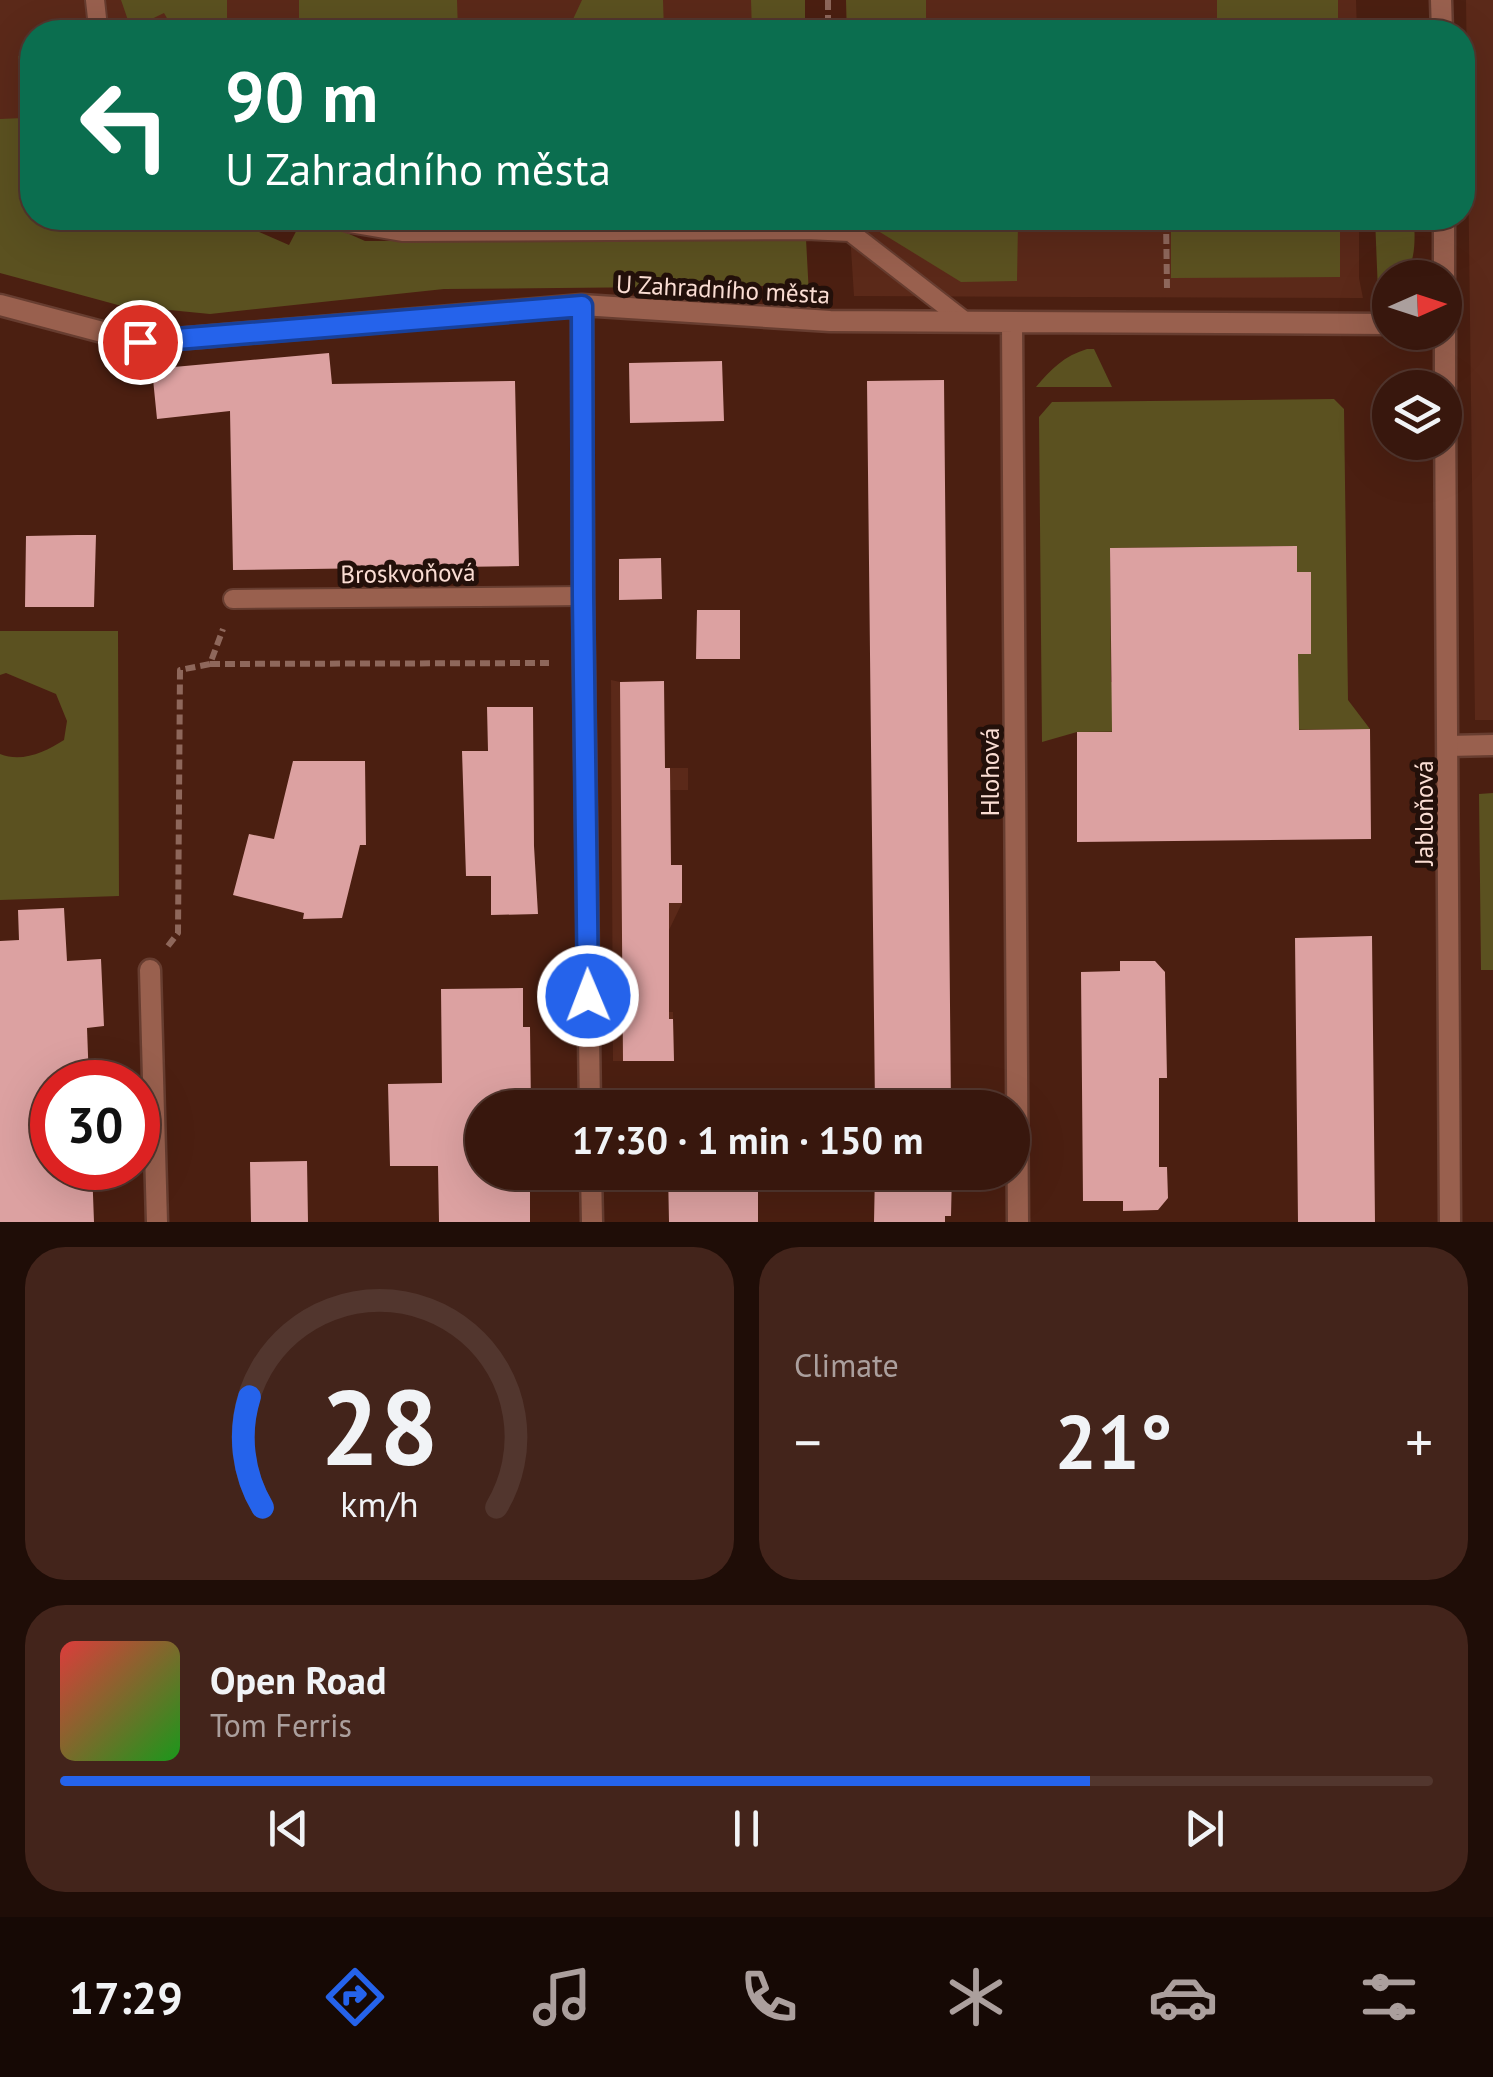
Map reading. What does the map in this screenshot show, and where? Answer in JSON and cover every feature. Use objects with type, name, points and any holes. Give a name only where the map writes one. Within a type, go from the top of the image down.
[{"type":"street","points":[[1444,230],[1444,260]]},
{"type":"street","name":"U Zahradního města","points":[[0,305],[140,342],[582,306],[830,321],[1372,324]]},
{"type":"street","points":[[582,306],[590,1090]]},
{"type":"street","name":"Hlohová","points":[[1012,322],[1018,1222]]},
{"type":"street","name":"Jabloňová","points":[[1445,460],[1450,1222]]},
{"type":"street","points":[[1448,746],[1493,746]]},
{"type":"street","points":[[150,970],[157,1222]]},
{"type":"street","points":[[591,1190],[592,1222]]},
{"type":"lane","points":[[390,230],[436,230]]},
{"type":"lane","points":[[824,230],[850,232],[966,322]]},
{"type":"lane","name":"Broskvoňová","points":[[233,600],[583,596]]},
{"type":"path","points":[[1166,230],[1168,288]]},
{"type":"path","points":[[210,664],[233,600]]},
{"type":"path","points":[[150,970],[178,933],[180,670],[210,664],[584,662]]},
{"type":"shaded area","points":[[0,0],[803,0],[804,20],[20,20],[20,184],[0,175]]},
{"type":"shaded area","points":[[121,0],[227,0],[227,20],[168,20],[164,13],[150,20],[128,20]]},
{"type":"shaded area","points":[[299,0],[457,0],[458,20],[299,20]]},
{"type":"shaded area","points":[[582,0],[663,0],[664,20],[573,20]]},
{"type":"shaded area","points":[[751,0],[805,0],[805,20],[752,20]]},
{"type":"shaded area","points":[[846,0],[1356,0],[1357,20],[847,20]]},
{"type":"shaded area","points":[[846,0],[926,0],[926,20],[847,20]]},
{"type":"shaded area","points":[[1217,0],[1338,0],[1338,20],[1217,20]]},
{"type":"shaded area","points":[[1466,0],[1493,0],[1493,720],[1475,720],[1469,230],[1475,230],[1475,20],[1466,20]]},
{"type":"shaded area","points":[[20,118],[20,230],[255,230],[289,245],[297,230],[340,230],[365,241],[806,239],[809,295],[772,286],[444,289],[210,314],[118,305],[0,273],[0,119]]},
{"type":"shaded area","points":[[850,230],[1359,230],[1363,298],[854,296]]},
{"type":"shaded area","points":[[876,230],[1018,230],[1017,281],[961,282]]},
{"type":"shaded area","points":[[1171,230],[1340,230],[1340,277],[1171,278]]},
{"type":"shaded area","points":[[1375,230],[1414,230],[1412,260],[1377,260]]},
{"type":"shaded area","points":[[1094,349],[1112,387],[1036,387],[1058,364]]},
{"type":"shaded area","points":[[1334,399],[1344,409],[1348,700],[1370,729],[1077,732],[1042,742],[1039,417],[1052,402]],"holes":[[[1296,546],[1297,572],[1311,572],[1311,653],[1298,654],[1298,680],[1111,682],[1110,548]]]},
{"type":"shaded area","points":[[0,631],[118,631],[119,896],[0,900],[0,754],[25,757],[49,749],[64,740],[67,721],[56,694],[6,673],[0,675]]},
{"type":"shaded area","points":[[611,680],[663,681],[665,768],[688,768],[688,790],[670,790],[663,865],[682,865],[682,903],[669,930],[666,963],[674,1061],[613,1061]]},
{"type":"shaded area","points":[[1493,793],[1493,970],[1481,970],[1479,794]]},
{"type":"building","points":[[329,353],[332,384],[515,381],[519,566],[233,570],[230,411],[157,419],[152,369]]},
{"type":"building","points":[[722,361],[724,421],[630,423],[629,363]]},
{"type":"building","points":[[944,380],[951,1090],[875,1090],[867,381]]},
{"type":"building","points":[[96,535],[94,607],[25,607],[26,536]]},
{"type":"building","points":[[1297,546],[1297,572],[1311,572],[1311,654],[1298,654],[1299,730],[1370,729],[1371,839],[1077,842],[1077,732],[1112,732],[1110,548]]},
{"type":"building","points":[[661,558],[662,599],[619,600],[619,559]]},
{"type":"building","points":[[697,610],[740,610],[740,659],[696,659]]},
{"type":"building","points":[[664,681],[671,865],[682,865],[682,903],[669,903],[669,1019],[673,1019],[674,1061],[623,1061],[620,682]]},
{"type":"building","points":[[487,707],[533,707],[538,914],[491,915],[491,876],[466,876],[462,751],[488,751]]},
{"type":"building","points":[[293,761],[365,761],[366,845],[360,845],[342,918],[303,919],[304,913],[233,895],[249,834],[274,839]]},
{"type":"building","points":[[64,908],[67,961],[101,959],[104,1026],[87,1028],[88,1060],[30,1060],[30,1190],[93,1190],[94,1222],[0,1222],[0,941],[19,940],[18,910]]},
{"type":"building","points":[[1372,936],[1375,1222],[1298,1222],[1295,938]]},
{"type":"building","points":[[1120,961],[1155,961],[1165,972],[1167,1078],[1159,1078],[1159,1167],[1167,1167],[1168,1198],[1158,1210],[1123,1211],[1123,1201],[1083,1201],[1081,972],[1120,971]]},
{"type":"building","points":[[523,988],[523,1027],[530,1027],[531,1090],[465,1090],[465,1190],[530,1190],[530,1222],[439,1222],[438,1166],[390,1166],[388,1084],[442,1083],[441,989]]},
{"type":"building","points":[[307,1161],[308,1222],[251,1222],[250,1162]]},
{"type":"building","points":[[668,1190],[758,1190],[758,1222],[669,1222]]},
{"type":"building","points":[[875,1190],[952,1190],[951,1216],[945,1216],[945,1222],[874,1222]]},
{"type":"route","points":[[140,342],[582,306],[588,996]]}]
